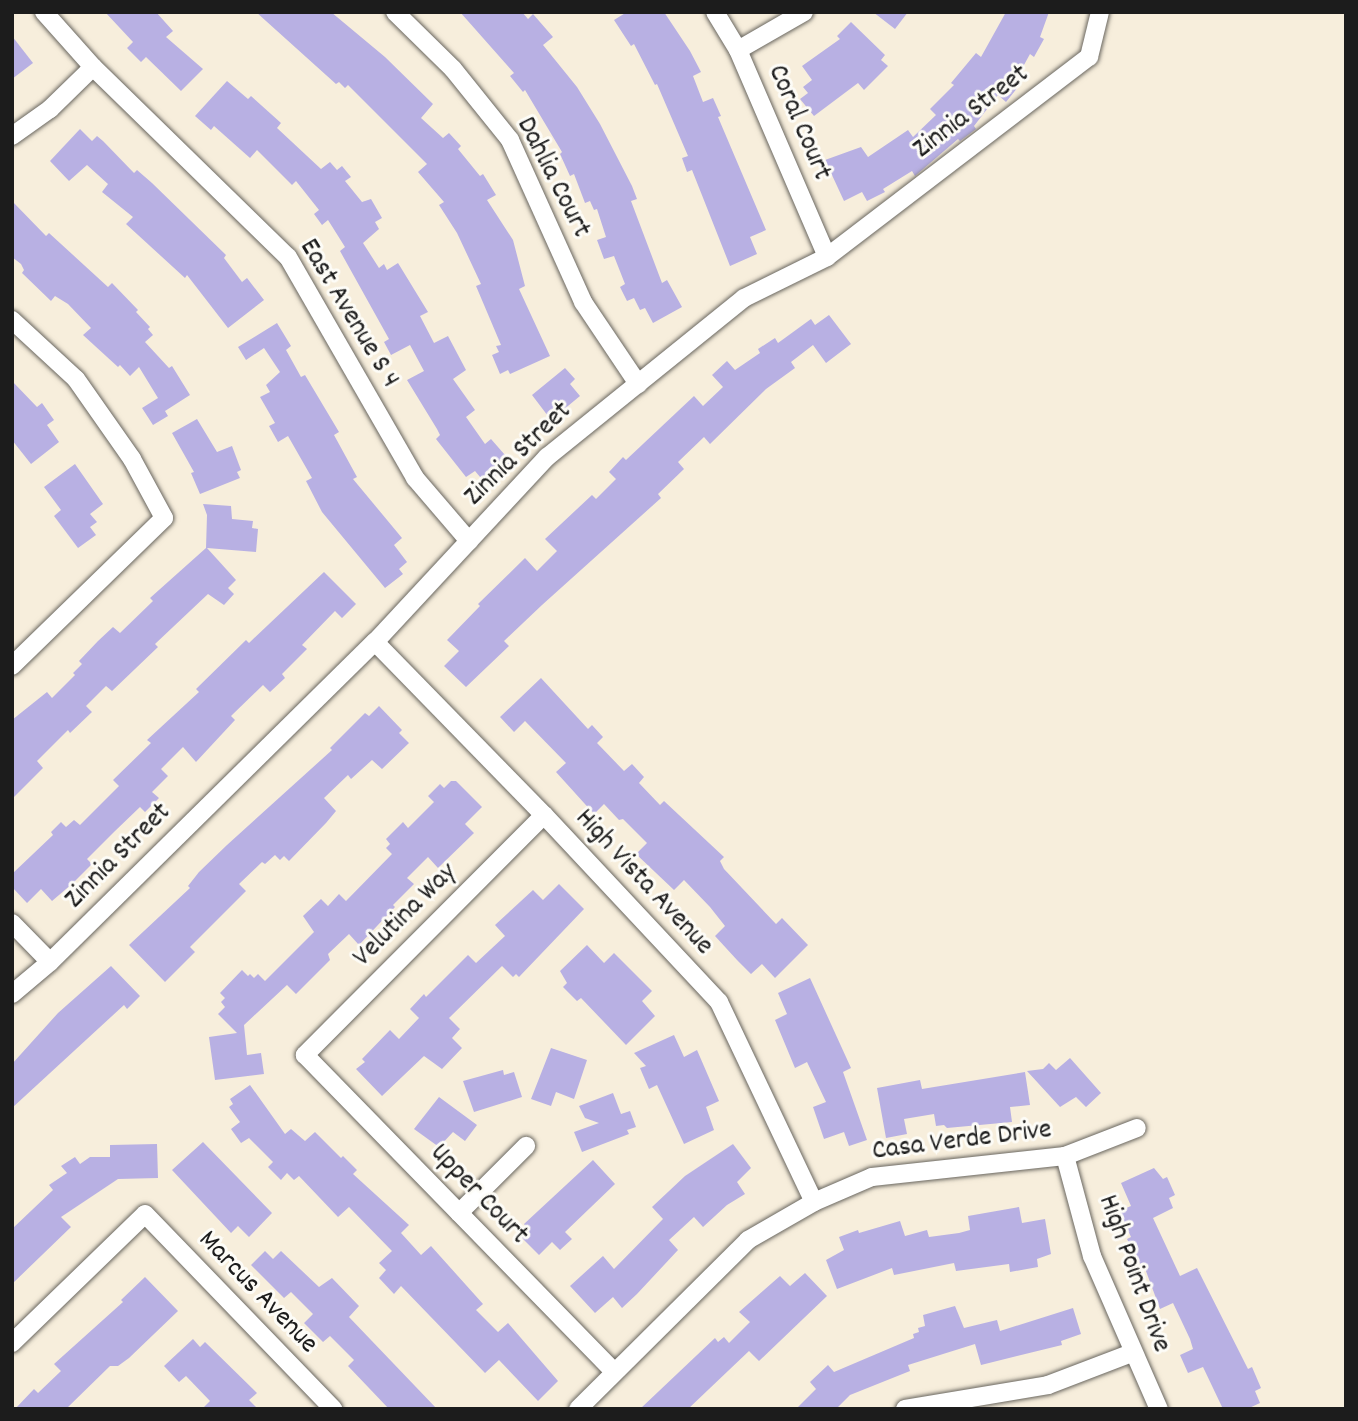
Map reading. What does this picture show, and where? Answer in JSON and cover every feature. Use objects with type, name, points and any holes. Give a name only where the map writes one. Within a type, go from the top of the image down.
[{"type":"street","name":"East Avenue S 4","points":[[44,12],[93,67],[288,257],[415,478],[469,541]]},
{"type":"street","name":"Dahlia Court","points":[[395,12],[453,69],[510,140],[583,302],[638,384]]},
{"type":"street","name":"Coral Court","points":[[715,12],[738,50],[827,257]]},
{"type":"street","points":[[738,50],[804,12]]},
{"type":"street","name":"Zinnia Street","points":[[12,994],[50,962],[375,642],[547,457],[744,298],[827,257],[1089,57],[1100,12]]},
{"type":"street","points":[[12,135],[50,109],[93,67]]},
{"type":"street","points":[[12,320],[76,379],[132,459],[164,518],[12,666]]},
{"type":"street","name":"High Vista Avenue","points":[[375,642],[544,815],[719,1002],[814,1202]]},
{"type":"street","name":"Velutina Way","points":[[305,1055],[544,815]]},
{"type":"street","points":[[12,923],[50,962]]},
{"type":"street","name":"Upper Court","points":[[305,1055],[614,1372]]},
{"type":"street","name":"Casa Verde Drive","points":[[578,1409],[748,1240],[814,1202],[872,1177],[1065,1156],[1137,1128]]},
{"type":"street","points":[[458,1213],[526,1146]]},
{"type":"street","name":"High Point Drive","points":[[1065,1156],[1092,1256],[1132,1353],[1159,1409]]},
{"type":"street","name":"Marcus Avenue","points":[[12,1343],[145,1214],[333,1409]]},
{"type":"street","points":[[905,1409],[1048,1385],[1132,1353]]},
{"type":"building","points":[[105,12],[156,12],[173,31],[166,37],[203,69],[181,91],[146,57],[141,62],[127,48],[133,42]]},
{"type":"building","points":[[256,12],[331,12],[385,57],[433,104],[421,118],[443,138],[449,133],[461,146],[458,149],[480,176],[483,174],[496,195],[487,200],[513,240],[525,286],[519,289],[550,356],[510,374],[508,370],[500,374],[492,355],[499,352],[496,346],[501,345],[476,286],[481,284],[457,233],[439,205],[444,202],[418,172],[427,164],[348,85],[345,88],[339,82],[336,84]]},
{"type":"building","points":[[460,12],[522,12],[528,19],[533,14],[553,37],[543,45],[577,87],[600,124],[632,186],[637,199],[631,201],[662,283],[667,280],[682,307],[653,323],[645,308],[640,310],[634,298],[627,301],[620,287],[625,284],[614,256],[604,259],[597,240],[606,237],[597,209],[594,210],[590,201],[585,203],[574,174],[570,176],[560,154],[562,152],[525,90],[523,92],[510,76],[514,73]]},
{"type":"building","points":[[627,12],[664,12],[690,51],[701,72],[693,76],[703,102],[713,98],[721,116],[718,117],[766,230],[750,237],[757,254],[730,266],[692,170],[687,172],[682,158],[688,156],[657,84],[655,85],[634,44],[631,46],[614,20]]},
{"type":"building","points":[[873,12],[908,12],[895,29]]},
{"type":"building","points":[[1006,12],[1049,12],[1040,37],[1044,39],[1034,57],[1030,54],[1014,83],[1018,87],[1006,102],[998,95],[974,126],[976,129],[960,141],[958,139],[915,176],[912,171],[883,189],[885,192],[867,201],[862,192],[844,201],[825,160],[861,147],[868,157],[908,130],[913,137],[936,115],[930,109],[954,85],[951,83],[976,53],[981,57]]},
{"type":"building","points":[[851,22],[885,55],[881,60],[888,66],[864,90],[858,83],[814,116],[800,99],[808,93],[803,87],[812,80],[802,66],[840,39],[837,36]]},
{"type":"building","points":[[12,36],[33,63],[12,79]]},
{"type":"building","points":[[227,81],[248,99],[251,96],[281,123],[277,128],[321,169],[330,162],[337,170],[342,166],[351,177],[345,181],[362,202],[371,199],[382,218],[375,222],[379,229],[363,243],[379,268],[384,264],[387,270],[398,263],[428,312],[420,316],[434,343],[448,336],[466,370],[453,379],[475,410],[466,417],[485,444],[491,439],[511,462],[486,484],[475,471],[466,477],[436,439],[440,435],[407,380],[424,371],[410,345],[391,355],[384,342],[389,339],[340,251],[345,247],[328,220],[322,225],[314,214],[319,210],[296,181],[292,185],[257,150],[250,158],[214,126],[211,130],[195,116]]},
{"type":"building","points":[[80,129],[92,141],[97,136],[134,173],[137,170],[152,183],[226,255],[224,258],[242,282],[247,278],[264,300],[228,328],[187,275],[185,278],[126,224],[133,217],[102,192],[108,184],[87,165],[69,181],[50,161]]},
{"type":"building","points":[[12,201],[46,236],[49,233],[108,287],[112,283],[138,310],[136,312],[150,327],[148,329],[153,335],[145,342],[169,368],[172,366],[190,395],[165,411],[168,416],[153,425],[142,408],[158,398],[139,367],[130,376],[120,365],[118,367],[83,335],[91,328],[68,304],[55,296],[51,301],[22,273],[24,270],[21,264],[12,257]]},
{"type":"building","points":[[829,315],[851,344],[826,363],[813,345],[791,362],[795,368],[766,389],[710,444],[704,437],[678,462],[684,469],[658,494],[661,498],[504,641],[509,646],[466,687],[444,666],[459,651],[447,640],[480,606],[478,604],[525,558],[537,571],[557,551],[545,539],[592,495],[596,499],[616,479],[609,472],[623,457],[626,460],[694,396],[703,406],[723,387],[712,375],[727,361],[735,370],[760,353],[758,349],[775,338],[778,343],[811,319],[815,325]]},
{"type":"building","points":[[277,323],[291,346],[286,350],[301,377],[305,375],[339,432],[334,435],[357,477],[353,479],[402,538],[394,545],[407,562],[399,569],[403,574],[385,588],[322,512],[306,481],[312,478],[288,436],[278,442],[269,426],[275,423],[260,397],[270,392],[266,385],[280,372],[264,348],[246,360],[238,347]]},
{"type":"building","points":[[565,368],[575,379],[570,384],[580,396],[551,420],[532,395]]},
{"type":"building","points":[[12,381],[37,407],[42,403],[54,420],[47,425],[59,442],[31,464],[12,440]]},
{"type":"building","points":[[197,419],[217,452],[232,446],[241,470],[237,472],[240,478],[200,494],[191,473],[194,472],[172,433]]},
{"type":"building","points":[[75,464],[103,504],[90,514],[97,522],[90,527],[96,535],[78,548],[54,516],[61,510],[44,487]]},
{"type":"building","points":[[203,504],[231,506],[232,519],[253,521],[252,528],[258,529],[256,552],[207,548],[236,580],[228,588],[234,594],[224,605],[208,594],[155,644],[158,647],[112,691],[106,686],[86,706],[92,712],[70,733],[68,730],[37,761],[43,768],[12,799],[12,720],[47,692],[52,698],[75,675],[73,673],[82,664],[79,661],[98,641],[113,627],[120,633],[153,601],[150,598],[206,548],[207,515]]},
{"type":"building","points":[[324,572],[356,604],[342,618],[335,611],[302,645],[307,649],[282,674],[285,678],[270,692],[263,685],[231,716],[235,720],[196,762],[183,747],[161,769],[168,776],[152,792],[159,798],[145,812],[140,807],[115,831],[87,859],[92,864],[73,883],[52,901],[41,889],[27,903],[12,887],[12,874],[53,835],[51,832],[61,822],[66,827],[74,820],[80,825],[119,786],[113,780],[151,743],[147,740],[199,692],[196,689],[246,640],[249,643]]},
{"type":"building","points":[[541,678],[588,729],[592,725],[603,737],[597,743],[624,771],[632,764],[644,777],[639,783],[660,805],[664,801],[724,857],[720,861],[724,869],[776,924],[782,918],[808,945],[775,978],[762,964],[751,974],[737,960],[715,936],[725,926],[710,907],[684,880],[674,890],[636,854],[647,843],[623,819],[619,820],[604,804],[594,814],[556,772],[566,763],[525,721],[514,732],[500,717]]},
{"type":"building","points":[[379,706],[402,730],[399,733],[409,743],[382,769],[372,760],[351,779],[348,775],[324,798],[336,811],[326,823],[289,861],[284,856],[280,860],[275,855],[265,864],[262,862],[239,884],[246,891],[190,947],[195,952],[165,982],[129,945],[190,888],[188,886],[199,872],[227,845],[332,750],[330,748],[365,713],[369,716]]},
{"type":"building","points":[[451,781],[456,781],[482,807],[465,824],[474,833],[438,868],[428,857],[407,878],[414,884],[359,945],[349,934],[328,954],[330,960],[296,994],[287,985],[244,1025],[247,1055],[261,1053],[264,1074],[215,1080],[209,1037],[237,1033],[218,1014],[225,1007],[221,1002],[225,998],[220,993],[242,970],[254,978],[258,974],[265,981],[314,932],[303,916],[321,899],[328,906],[339,894],[346,901],[392,854],[386,848],[390,844],[386,839],[403,822],[408,828],[434,802],[428,796],[440,784],[444,788]]},
{"type":"building","points":[[559,884],[584,909],[519,977],[516,974],[513,977],[502,966],[449,1018],[460,1029],[452,1038],[462,1048],[442,1069],[424,1056],[382,1096],[356,1069],[365,1062],[362,1059],[390,1030],[399,1039],[419,1018],[410,1009],[424,994],[426,997],[468,955],[476,963],[505,936],[495,925],[533,890],[543,900]]},
{"type":"building","points":[[587,945],[604,963],[614,953],[652,991],[642,1001],[655,1016],[626,1045],[581,998],[577,1001],[563,987],[567,983],[560,971]]},
{"type":"building","points":[[111,966],[140,996],[127,1009],[124,1005],[12,1108],[12,1064],[58,1013]]},
{"type":"building","points":[[810,978],[851,1068],[843,1072],[867,1140],[849,1146],[844,1132],[824,1139],[813,1107],[826,1102],[807,1062],[795,1068],[775,1020],[787,1014],[778,993]]},
{"type":"building","points":[[674,1035],[684,1057],[697,1050],[719,1101],[706,1107],[714,1130],[684,1144],[657,1085],[649,1089],[640,1068],[646,1066],[634,1053]]},
{"type":"building","points":[[551,1048],[587,1060],[574,1099],[556,1092],[551,1106],[531,1099]]},
{"type":"building","points":[[1070,1058],[1101,1093],[1086,1107],[1076,1097],[1060,1107],[1027,1071],[1043,1069],[1049,1063],[1056,1070]]},
{"type":"building","points":[[503,1070],[504,1075],[514,1072],[522,1097],[474,1112],[463,1081]]},
{"type":"building","points":[[1025,1072],[1030,1105],[1010,1107],[1012,1122],[947,1128],[944,1125],[936,1126],[934,1114],[904,1119],[907,1134],[886,1138],[877,1088],[920,1080],[922,1089]]},
{"type":"building","points":[[250,1085],[285,1134],[291,1129],[305,1141],[315,1132],[341,1158],[343,1156],[357,1170],[353,1174],[409,1225],[401,1233],[421,1255],[431,1246],[483,1304],[476,1310],[498,1332],[508,1323],[558,1381],[538,1401],[499,1360],[485,1373],[401,1286],[394,1294],[379,1278],[386,1270],[379,1263],[392,1251],[349,1207],[338,1217],[299,1176],[294,1180],[287,1173],[281,1180],[268,1167],[273,1162],[249,1138],[241,1143],[231,1129],[240,1122],[229,1107],[233,1104],[230,1099]]},
{"type":"building","points":[[613,1093],[621,1114],[630,1111],[636,1127],[627,1130],[629,1134],[582,1152],[574,1132],[599,1123],[585,1118],[579,1106]]},
{"type":"building","points":[[439,1097],[477,1125],[465,1141],[453,1132],[439,1147],[414,1129]]},
{"type":"building","points":[[203,1142],[272,1213],[249,1237],[238,1226],[231,1233],[172,1170]]},
{"type":"building","points":[[157,1144],[158,1178],[118,1179],[61,1217],[71,1227],[12,1284],[12,1229],[53,1190],[49,1185],[67,1173],[61,1166],[75,1157],[80,1164],[90,1157],[110,1157],[110,1145]]},
{"type":"building","points":[[733,1144],[751,1168],[737,1182],[745,1194],[727,1205],[703,1227],[694,1217],[669,1240],[678,1250],[637,1294],[622,1308],[613,1297],[595,1313],[570,1286],[603,1256],[614,1269],[663,1219],[652,1207],[685,1176]]},
{"type":"building","points":[[593,1160],[615,1184],[565,1232],[572,1239],[560,1250],[552,1242],[539,1255],[519,1235],[527,1228],[524,1224]]},
{"type":"building","points":[[1154,1168],[1163,1179],[1167,1177],[1175,1195],[1169,1198],[1173,1208],[1153,1218],[1180,1276],[1197,1268],[1248,1369],[1252,1367],[1261,1388],[1255,1391],[1260,1403],[1247,1409],[1223,1409],[1203,1367],[1188,1373],[1180,1355],[1193,1349],[1190,1339],[1173,1303],[1160,1309],[1143,1263],[1140,1264],[1127,1239],[1131,1237],[1119,1211],[1131,1206],[1121,1183]]},
{"type":"building","points":[[1019,1207],[1022,1223],[1045,1219],[1051,1254],[1037,1259],[1038,1267],[1010,1272],[1009,1264],[956,1271],[954,1263],[894,1275],[892,1268],[837,1289],[826,1260],[844,1250],[839,1237],[858,1230],[859,1233],[900,1221],[905,1236],[927,1230],[929,1237],[959,1233],[970,1230],[968,1216]]},
{"type":"building","points":[[265,1251],[273,1259],[281,1251],[319,1287],[332,1278],[359,1306],[349,1317],[437,1409],[389,1409],[348,1366],[354,1360],[330,1336],[323,1342],[304,1323],[313,1314],[291,1292],[284,1298],[251,1265]]},
{"type":"building","points":[[805,1273],[827,1296],[759,1361],[749,1351],[688,1409],[640,1409],[715,1338],[718,1342],[724,1337],[729,1343],[750,1322],[739,1312],[780,1276],[790,1286]]},
{"type":"building","points":[[145,1277],[178,1311],[129,1358],[118,1366],[110,1366],[66,1409],[15,1409],[34,1389],[38,1393],[61,1371],[54,1364],[123,1302],[121,1300]]},
{"type":"building","points":[[955,1306],[964,1328],[997,1320],[1000,1331],[1073,1308],[1081,1334],[1061,1341],[1062,1345],[981,1365],[975,1344],[908,1365],[910,1371],[850,1395],[836,1409],[796,1409],[816,1389],[810,1382],[828,1365],[834,1372],[914,1338],[913,1334],[919,1332],[918,1328],[925,1326],[923,1315]]},
{"type":"building","points":[[193,1339],[200,1347],[205,1342],[257,1393],[249,1400],[258,1409],[202,1409],[210,1401],[186,1376],[179,1382],[164,1366]]}]
